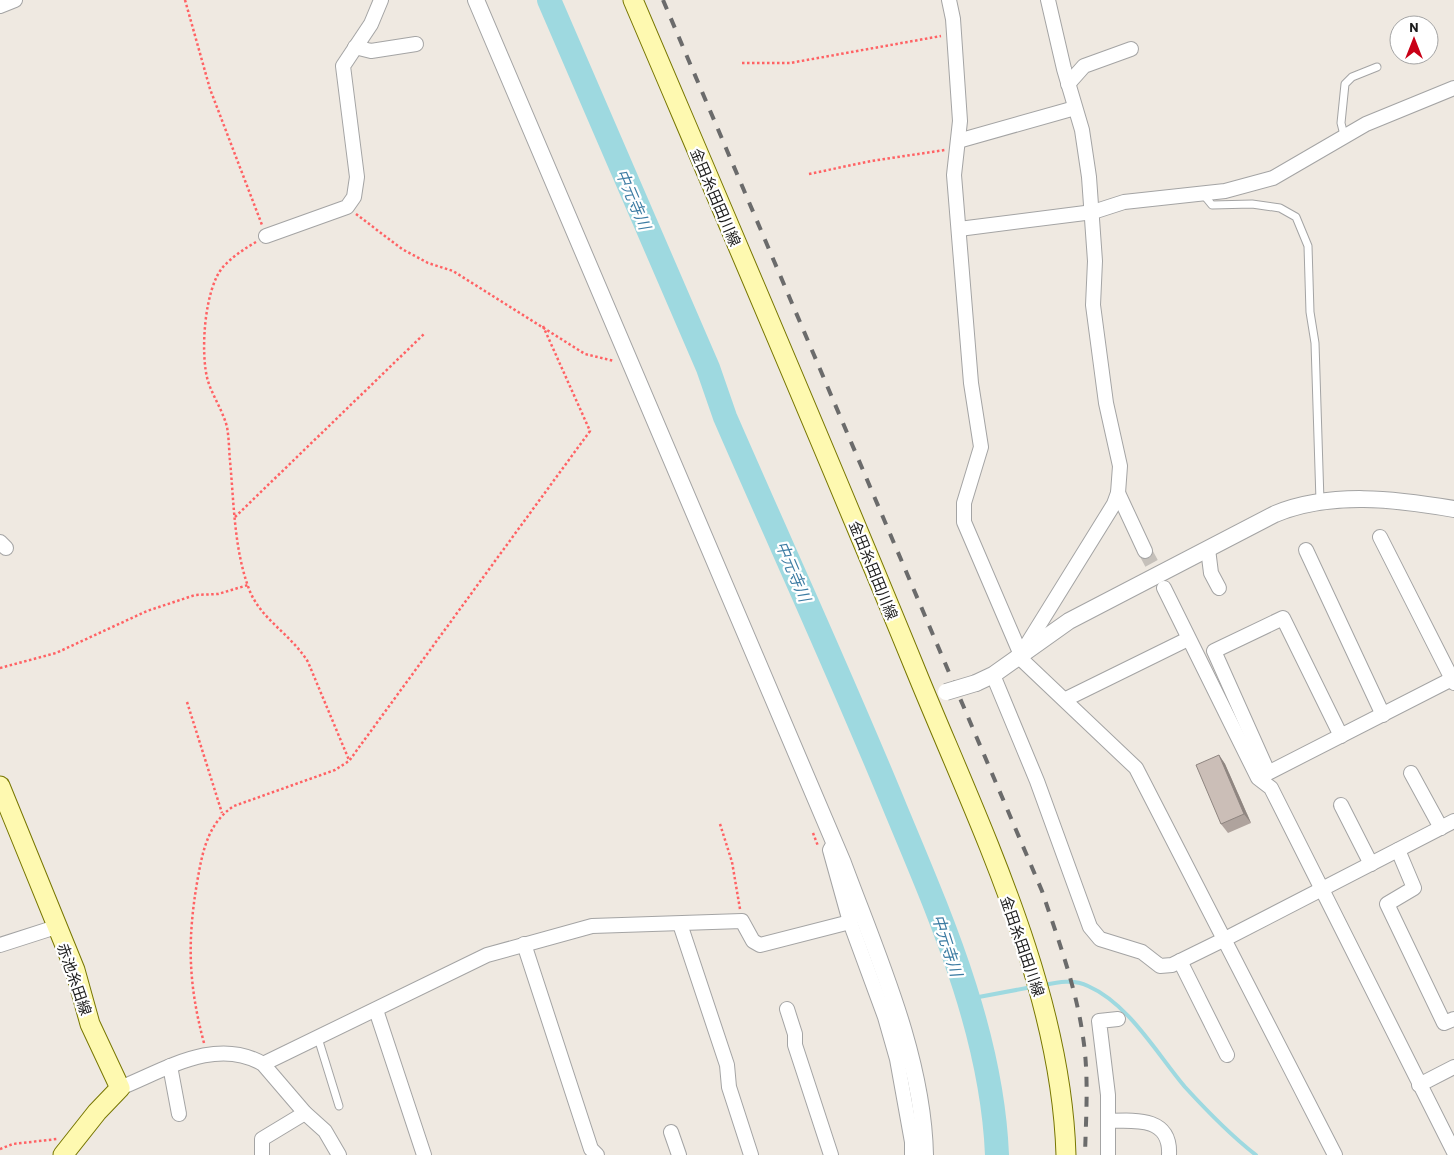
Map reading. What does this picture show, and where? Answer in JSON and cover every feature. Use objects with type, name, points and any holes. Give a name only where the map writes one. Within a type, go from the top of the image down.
[{"type":"main road","name":"金田糸田田川線","points":[[632,0],[863,542],[985,838],[1037,977],[1060,1086],[1066,1155]]},
{"type":"main road","name":"赤池糸田線","points":[[0,786],[75,970],[90,1024],[120,1088]]},
{"type":"main road","points":[[67,1149],[120,1088]]},
{"type":"street","points":[[0,6],[15,0]]},
{"type":"street","points":[[476,0],[835,843],[879,960],[916,1077],[925,1134],[926,1155]]},
{"type":"street","points":[[949,0],[954,34],[960,121],[954,175],[972,383],[981,447],[964,503],[964,522],[1021,654],[1019,657],[1136,768],[1335,1155]]},
{"type":"street","points":[[1021,654],[1114,504],[1118,493],[1120,466],[1106,403],[1093,305],[1095,261],[1093,212],[1082,130],[1068,84],[1048,0]]},
{"type":"street","points":[[266,236],[347,207],[354,197],[357,177],[343,66],[355,47],[376,3]]},
{"type":"street","points":[[355,47],[371,51],[416,44]]},
{"type":"street","points":[[1068,84],[1084,66],[1131,49]]},
{"type":"street","points":[[959,229],[1093,212],[1124,202],[1225,191],[1273,178],[1310,158],[1344,135],[1366,124],[1454,88]]},
{"type":"street","points":[[957,145],[1075,108]]},
{"type":"street","points":[[1118,493],[1145,551]]},
{"type":"street","points":[[927,698],[993,675],[1069,620],[1296,505],[1320,501],[1373,500],[1420,503],[1454,508]]},
{"type":"street","points":[[1263,775],[1453,680],[1380,537]]},
{"type":"street","points":[[1208,550],[1211,573],[1219,588]]},
{"type":"street","points":[[1306,550],[1383,715]]},
{"type":"street","points":[[1164,588],[1188,639],[1271,788],[1418,1085],[1454,1152]]},
{"type":"street","points":[[1263,775],[1214,651],[1283,618],[1341,736]]},
{"type":"street","points":[[1066,700],[1188,639]]},
{"type":"street","points":[[993,675],[1037,781],[1090,927],[1100,939],[1142,952],[1160,966],[1180,961],[1225,940],[1454,822]]},
{"type":"street","points":[[1411,773],[1441,828]]},
{"type":"street","points":[[1341,804],[1371,864]]},
{"type":"street","points":[[835,843],[830,850],[850,922],[885,1017],[897,1059],[912,1142],[912,1155]]},
{"type":"street","points":[[1398,850],[1414,888],[1386,904],[1444,1023],[1454,1019]]},
{"type":"street","points":[[263,1064],[487,955],[592,926],[742,921],[753,941],[760,945],[850,922]]},
{"type":"street","points":[[680,924],[727,1065],[729,1087],[751,1155]]},
{"type":"street","points":[[0,945],[56,927]]},
{"type":"street","points":[[524,944],[591,1148],[596,1155]]},
{"type":"street","points":[[1180,961],[1227,1055]]},
{"type":"street","points":[[786,1009],[795,1034],[795,1045],[831,1155]]},
{"type":"street","points":[[376,1010],[424,1155]]},
{"type":"street","points":[[1108,1155],[1108,1095],[1099,1021],[1118,1019]]},
{"type":"street","points":[[120,1088],[170,1066],[206,1054],[232,1054],[255,1059],[263,1064],[305,1113],[325,1131],[338,1155]]},
{"type":"street","points":[[170,1066],[179,1114]]},
{"type":"street","points":[[1418,1085],[1454,1066]]},
{"type":"street","points":[[262,1155],[262,1139],[305,1113]]},
{"type":"street","points":[[1108,1121],[1142,1120],[1156,1126],[1166,1136],[1169,1155]]},
{"type":"street","points":[[671,1132],[679,1155]]},
{"type":"lane","points":[[1344,135],[1341,123],[1345,84],[1352,77],[1377,67]]},
{"type":"lane","points":[[1202,192],[1212,205],[1252,204],[1280,208],[1296,218],[1308,246],[1310,312],[1316,344],[1320,501]]},
{"type":"lane","points":[[318,1038],[339,1106]]},
{"type":"path","points":[[185,0],[210,89],[266,236],[237,254],[222,269],[212,289],[203,362],[208,381],[227,426],[235,517],[248,585],[254,600],[267,616],[301,649],[349,761]]},
{"type":"path","points":[[742,63],[790,63],[954,34]]},
{"type":"path","points":[[809,174],[871,160],[957,145]]},
{"type":"path","points":[[347,207],[402,249],[428,263],[453,271],[585,354],[615,362]]},
{"type":"path","points":[[206,1054],[194,1006],[189,958],[190,919],[204,845],[222,813],[234,806],[335,770],[349,761],[590,431],[543,326]]},
{"type":"path","points":[[235,517],[425,333]]},
{"type":"path","points":[[0,668],[56,653],[147,611],[195,595],[218,594],[248,585]]},
{"type":"path","points":[[187,702],[222,813]]},
{"type":"path","points":[[720,824],[732,862],[742,921]]},
{"type":"path","points":[[0,1149],[13,1144],[42,1139],[58,1139],[67,1149]]},
{"type":"building","points":[[1219,755],[1244,814],[1221,824],[1196,765]]},
{"type":"waterway","name":"中元寺川","points":[[549,0],[708,368],[725,417],[855,711],[947,936],[962,978],[986,1066],[993,1110],[997,1155]]},
{"type":"waterway","points":[[1044,985],[1077,982],[1103,994],[1117,1005],[1141,1031],[1193,1096],[1228,1131],[1256,1155]]},
{"type":"waterway","points":[[968,999],[1032,987]]},
{"type":"tunnel","points":[[1145,551],[1163,585]]},
{"type":"railway","points":[[663,0],[1042,891],[1071,981],[1080,1018],[1087,1081],[1085,1155]]}]
